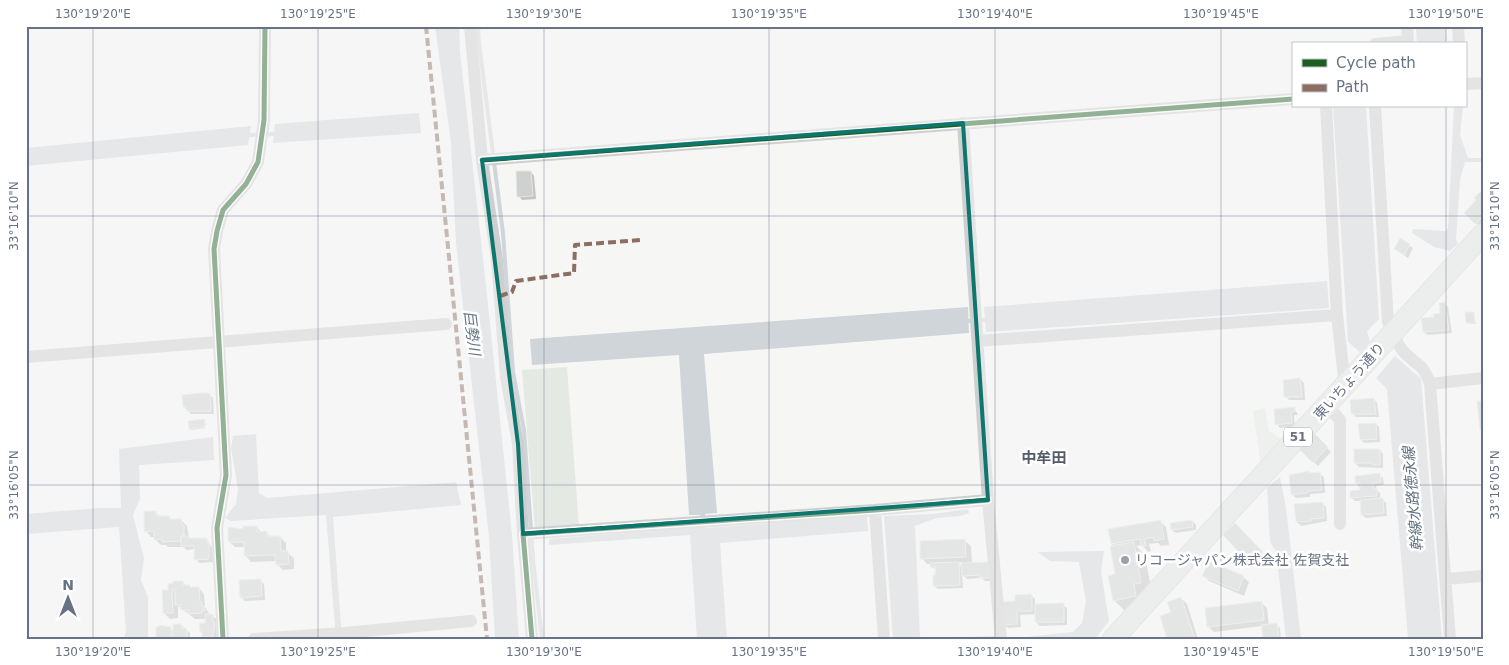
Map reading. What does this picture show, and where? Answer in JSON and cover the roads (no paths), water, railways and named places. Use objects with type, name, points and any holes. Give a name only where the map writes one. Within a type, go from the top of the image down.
[{"type":"main road","name":"東いちょう通り","points":[[1113,639],[1483,234]]},
{"type":"street","points":[[223,639],[217,528],[226,475],[214,249],[216,231],[223,210],[246,184],[258,162],[264,120],[264,26]]},
{"type":"street","points":[[470,26],[482,160],[498,260],[506,377],[518,444],[528,534],[532,639]]},
{"type":"street","points":[[1397,42],[1408,41],[1407,26]]},
{"type":"street","points":[[1458,26],[1459,42]]},
{"type":"street","points":[[1466,84],[1483,83]]},
{"type":"street","points":[[482,160],[1292,99]]},
{"type":"street","points":[[1326,108],[1337,315],[1344,386]]},
{"type":"street","points":[[1375,108],[1388,322],[1392,334],[1404,351],[1426,370],[1430,384],[1450,639]]},
{"type":"street","points":[[963,123],[988,500],[1000,639]]},
{"type":"street","points":[[978,341],[1337,315]]},
{"type":"street","points":[[26,357],[446,324]]},
{"type":"street","points":[[1430,384],[1483,378]]},
{"type":"street","points":[[1327,405],[1340,420],[1340,524]]},
{"type":"street","points":[[528,534],[874,510],[988,500]]},
{"type":"street","points":[[874,510],[884,639]]},
{"type":"street","points":[[1446,579],[1483,576]]},
{"type":"street","points":[[254,639],[338,634],[471,621]]},
{"type":"water","name":"巨勢川","points":[[435,26],[459,26],[460,52],[512,535],[519,639],[495,639],[489,537],[456,243],[451,143]]},
{"type":"water","points":[[1416,26],[1445,26],[1447,42],[1417,42]]},
{"type":"water","points":[[1333,108],[1366,108],[1379,319],[1367,331],[1370,342],[1360,352],[1348,342]]},
{"type":"water","points":[[1454,108],[1463,108],[1460,135],[1468,158],[1483,158],[1483,162],[1465,162],[1460,180],[1456,239],[1458,244],[1450,251],[1434,247],[1412,233],[1413,229],[1446,231],[1448,228]]},
{"type":"water","points":[[419,113],[421,133],[273,143],[275,124]]},
{"type":"water","points":[[251,126],[248,145],[26,166],[26,148]]},
{"type":"water","points":[[1327,281],[1329,308],[986,332],[984,307]]},
{"type":"water","points":[[968,307],[969,333],[704,354],[717,513],[705,514],[706,528],[867,516],[868,531],[720,543],[727,639],[697,639],[690,535],[549,545],[549,539],[703,527],[700,515],[689,515],[679,355],[532,365],[530,339]]},
{"type":"water","name":"幹線水路徳永線","points":[[1395,356],[1421,379],[1442,639],[1408,639],[1387,389],[1376,378]]},
{"type":"water","points":[[256,434],[259,493],[267,498],[456,482],[461,505],[333,517],[342,639],[336,639],[326,515],[231,521],[225,518],[236,504],[238,489],[231,448],[233,436]]},
{"type":"water","points":[[213,437],[214,460],[139,465],[140,499],[133,515],[144,558],[141,580],[148,597],[148,638],[124,639],[126,632],[119,527],[26,534],[26,514],[121,508],[119,449]]},
{"type":"water","points":[[1280,477],[1286,508],[1301,639],[1286,639],[1276,551],[1270,542],[1267,487]]},
{"type":"water","points":[[968,509],[969,513],[961,516],[936,518],[915,526],[920,638],[994,636],[995,639],[893,639],[884,516],[933,514]]},
{"type":"water","points":[[1104,551],[1101,571],[1109,621],[1095,639],[1075,639],[1073,637],[1006,639],[1073,632],[1082,623],[1086,601],[1079,562],[1050,561],[1038,552]]},
{"type":"waterway","points":[[478,26],[503,233],[513,372],[524,430],[533,559],[542,639]]},
{"type":"waterway","points":[[250,135],[274,134]]},
{"type":"waterway","points":[[968,321],[985,320]]},
{"type":"place","name":"リコージャパン株式会社 佐賀支社","points":[[1125,560]]},
{"type":"district","name":"中牟田","points":[[1044,458]]}]
